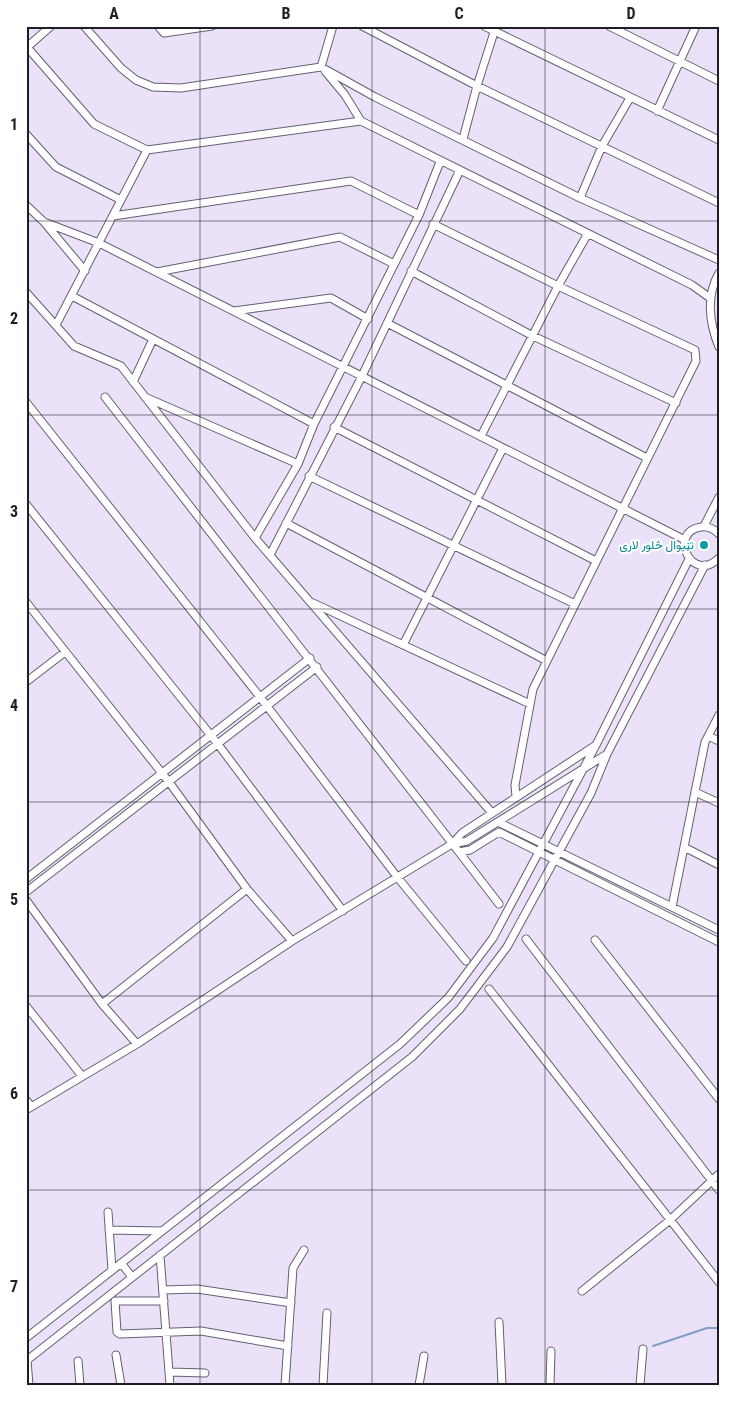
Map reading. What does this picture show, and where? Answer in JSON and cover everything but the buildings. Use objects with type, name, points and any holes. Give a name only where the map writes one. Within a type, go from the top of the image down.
[{"type":"street","points":[[51,26],[26,47],[94,124],[147,150],[361,120]]},
{"type":"street","points":[[84,26],[120,68],[136,80],[153,87],[181,88],[321,67],[375,97],[580,198],[719,260]]},
{"type":"street","points":[[158,26],[164,33],[212,26]]},
{"type":"street","points":[[321,67],[333,26]]},
{"type":"street","points":[[362,26],[476,86],[719,203]]},
{"type":"street","points":[[484,26],[495,29],[630,98],[719,140]]},
{"type":"street","points":[[609,26],[719,81]]},
{"type":"street","points":[[658,111],[696,26]]},
{"type":"street","points":[[463,139],[476,86],[495,29]]},
{"type":"street","points":[[321,67],[345,95],[361,120],[440,162],[460,170],[587,235],[692,285],[710,298]]},
{"type":"street","points":[[580,198],[602,146],[630,98]]},
{"type":"street","points":[[26,134],[56,167],[121,200]]},
{"type":"street","points":[[56,325],[147,150]]},
{"type":"street","points":[[255,538],[298,464],[314,424],[419,215],[440,162]]},
{"type":"street","points":[[270,555],[334,427],[362,376],[460,170]]},
{"type":"street","points":[[113,216],[351,181],[419,215]]},
{"type":"street","points":[[26,204],[85,270]]},
{"type":"street","points":[[44,222],[99,243],[685,540]]},
{"type":"street","points":[[433,224],[558,286],[695,350],[696,361],[676,403],[533,689],[515,785],[516,797]]},
{"type":"street","points":[[481,436],[558,286],[587,235]]},
{"type":"street","points":[[156,272],[340,237],[394,264]]},
{"type":"street","points":[[411,272],[533,336],[676,403]]},
{"type":"street","points":[[719,273],[710,298],[712,323],[719,347]]},
{"type":"street","points":[[26,292],[74,346],[122,366],[255,538],[492,813]]},
{"type":"street","points":[[72,296],[314,424]]},
{"type":"street","points":[[233,311],[331,298],[368,319]]},
{"type":"street","points":[[387,323],[647,458]]},
{"type":"street","points":[[133,382],[153,338]]},
{"type":"street","points":[[145,396],[298,464]]},
{"type":"street","points":[[105,397],[317,667],[499,904]]},
{"type":"street","points":[[26,402],[260,697],[398,878],[466,961]]},
{"type":"street","points":[[334,427],[596,561]]},
{"type":"street","points":[[403,645],[503,448]]},
{"type":"street","points":[[310,476],[574,604]]},
{"type":"street","points":[[704,526],[719,497]]},
{"type":"street","points":[[26,504],[217,743],[343,912]]},
{"type":"street","points":[[286,523],[547,661]]},
{"type":"street","points":[[718,530],[704,526],[693,530],[685,540],[689,559],[699,565],[705,565],[719,558]]},
{"type":"street","points":[[26,1338],[400,1044],[448,998],[493,938],[596,745],[689,559]]},
{"type":"street","points":[[29,1385],[26,1360],[412,1057],[460,1009],[507,947],[591,793],[608,754],[705,565]]},
{"type":"street","points":[[310,601],[530,704]]},
{"type":"street","points":[[26,602],[169,782],[247,889],[292,941]]},
{"type":"street","points":[[26,682],[65,652]]},
{"type":"street","points":[[26,879],[310,658]]},
{"type":"street","points":[[26,892],[317,667]]},
{"type":"street","points":[[672,907],[705,742],[719,715]]},
{"type":"street","points":[[708,736],[719,741]]},
{"type":"street","points":[[26,1100],[29,1108],[137,1044],[292,941],[343,912],[452,844],[462,833],[596,745]]},
{"type":"street","points":[[452,844],[467,841],[608,754]]},
{"type":"street","points":[[695,792],[719,803]]},
{"type":"street","points":[[498,822],[719,930]]},
{"type":"street","points":[[459,852],[470,850],[499,832],[719,942]]},
{"type":"street","points":[[684,847],[719,865]]},
{"type":"street","points":[[102,1004],[247,889]]},
{"type":"street","points":[[26,900],[102,1004],[137,1044]]},
{"type":"street","points":[[526,939],[719,1190]]},
{"type":"street","points":[[595,940],[719,1099]]},
{"type":"street","points":[[489,989],[719,1282]]},
{"type":"street","points":[[26,1006],[82,1076]]},
{"type":"street","points":[[582,1291],[670,1220],[719,1174]]},
{"type":"street","points":[[108,1212],[112,1270]]},
{"type":"street","points":[[109,1230],[161,1231]]},
{"type":"street","points":[[285,1385],[294,1268],[304,1250]]},
{"type":"street","points":[[160,1255],[170,1385]]},
{"type":"street","points":[[121,1263],[132,1277]]},
{"type":"street","points":[[163,1290],[197,1289],[291,1303]]},
{"type":"street","points":[[164,1302],[114,1301],[118,1332],[120,1334],[210,1332],[288,1346]]},
{"type":"street","points":[[323,1385],[327,1313]]},
{"type":"street","points":[[499,1322],[502,1385]]},
{"type":"street","points":[[640,1385],[643,1349]]},
{"type":"street","points":[[550,1385],[551,1350]]},
{"type":"street","points":[[116,1355],[121,1385]]},
{"type":"street","points":[[419,1385],[424,1356]]},
{"type":"street","points":[[78,1361],[80,1385]]},
{"type":"street","points":[[170,1372],[205,1373]]},
{"type":"waterway","points":[[653,1346],[707,1328],[719,1328]]},
{"type":"place","name":"تڼیوال څلور لاری","points":[[704,545]]}]
